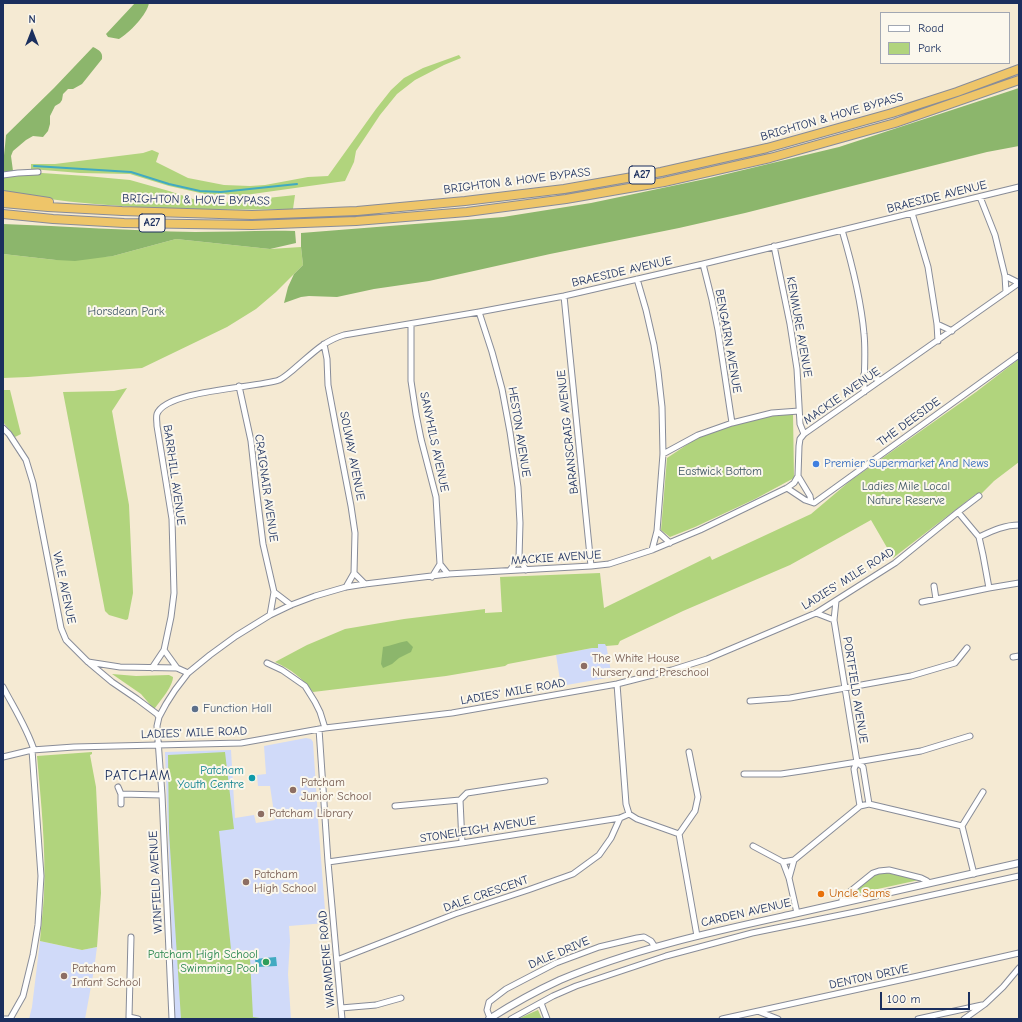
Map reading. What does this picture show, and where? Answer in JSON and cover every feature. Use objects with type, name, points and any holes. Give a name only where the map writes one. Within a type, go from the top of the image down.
[{"type":"highway","name":"BRIGHTON & HOVE BYPASS","points":[[3,203],[122,211],[252,215],[357,211],[465,201],[564,189],[661,172],[767,148],[892,113],[957,92],[1019,69]]},
{"type":"highway","name":"BRIGHTON & HOVE BYPASS","points":[[3,214],[53,219],[124,223],[252,224],[342,222],[467,212],[566,199],[664,182],[770,158],[895,123],[1019,80]]},
{"type":"highway","name":"A27","points":[[3,195],[86,209]]},
{"type":"highway","name":"A27","points":[[3,219],[53,219]]},
{"type":"street","points":[[3,175],[38,172]]},
{"type":"street","name":"BRAESIDE AVENUE","points":[[239,386],[276,381],[282,378],[324,344],[336,337],[564,296],[703,264],[1019,187]]},
{"type":"street","points":[[980,197],[995,235],[1005,276],[1006,292]]},
{"type":"street","points":[[912,213],[928,267],[937,324],[938,341]]},
{"type":"street","points":[[842,230],[852,264],[861,307],[865,336],[864,392]]},
{"type":"street","name":"KENMURE AVENUE","points":[[774,246],[790,324],[797,369],[800,424],[804,434]]},
{"type":"street","name":"BENGAIRN AVENUE","points":[[703,264],[718,330],[732,423]]},
{"type":"street","points":[[1005,276],[1019,283]]},
{"type":"street","points":[[637,279],[646,310],[658,371],[662,407],[663,454],[657,531],[652,550]]},
{"type":"street","name":"MACKIE AVENUE","points":[[159,745],[159,717],[175,690],[188,673],[236,636],[291,604],[346,587],[365,584],[448,574],[609,564],[670,543],[787,488],[794,483],[798,476],[800,439],[804,434],[1019,283]]},
{"type":"street","name":"BARANSCRAIG AVENUE","points":[[564,296],[591,566]]},
{"type":"street","name":"HESTON AVENUE","points":[[479,312],[502,389],[510,432],[518,487],[520,523],[519,558]]},
{"type":"street","name":"SANYHILS AVENUE","points":[[411,324],[411,381],[420,433],[436,497],[440,564]]},
{"type":"street","points":[[937,324],[952,330]]},
{"type":"street","name":"SOLWAY AVENUE","points":[[324,344],[326,352],[328,385],[355,533],[354,573],[346,587]]},
{"type":"street","name":"THE DEESIDE","points":[[811,502],[814,504],[1019,355]]},
{"type":"street","points":[[864,374],[880,380]]},
{"type":"street","name":"CRAIGNAIR AVENUE","points":[[239,386],[250,441],[263,544],[274,592],[270,615]]},
{"type":"street","name":"BARRHILL AVENUE","points":[[152,668],[164,650],[174,593],[172,519],[157,426],[157,414],[164,406],[181,399],[206,392],[239,386]]},
{"type":"street","points":[[663,454],[698,435],[732,423],[772,413],[799,411]]},
{"type":"street","name":"VALE AVENUE","points":[[3,428],[26,460],[33,483],[61,628],[66,640],[87,662],[159,717]]},
{"type":"street","points":[[787,488],[805,500],[811,502],[810,496],[798,476]]},
{"type":"street","name":"LADIES' MILE ROAD","points":[[3,756],[33,750],[74,747],[241,743],[322,729],[452,713],[617,684],[672,670],[707,659],[816,613],[895,563],[979,496]]},
{"type":"street","points":[[958,512],[979,537],[989,588]]},
{"type":"street","points":[[979,537],[996,529],[1019,525]]},
{"type":"street","points":[[657,531],[670,543]]},
{"type":"street","points":[[510,570],[519,558],[526,570]]},
{"type":"street","points":[[432,577],[440,564],[448,574]]},
{"type":"street","points":[[354,573],[365,584]]},
{"type":"street","points":[[922,602],[1019,583]]},
{"type":"street","points":[[934,586],[936,599]]},
{"type":"street","points":[[274,592],[291,604]]},
{"type":"street","name":"PORTFIELD AVENUE","points":[[836,601],[834,620],[857,762],[854,769],[860,806]]},
{"type":"street","points":[[816,613],[834,620]]},
{"type":"street","points":[[750,701],[790,698],[912,676],[955,663],[967,648]]},
{"type":"street","points":[[164,650],[177,668]]},
{"type":"street","points":[[1013,657],[1019,656]]},
{"type":"street","points":[[87,662],[120,667],[177,668],[188,673]]},
{"type":"street","name":"WARMDENE ROAD","points":[[267,663],[272,667],[282,670],[305,686],[320,712],[328,862],[342,1019]]},
{"type":"street","points":[[617,684],[626,804],[629,814],[636,819],[679,834]]},
{"type":"street","points":[[3,687],[28,732],[33,750],[41,876],[38,925],[26,987],[23,996],[10,1019],[3,1019]]},
{"type":"street","points":[[744,774],[781,774],[857,762],[921,750],[970,736]]},
{"type":"street","name":"WINFIELD AVENUE","points":[[159,745],[172,1019]]},
{"type":"street","points":[[689,752],[698,797],[695,811],[679,834],[697,936]]},
{"type":"street","name":"PORTFIELD AVENUE","points":[[857,762],[863,767],[869,804]]},
{"type":"street","points":[[396,806],[460,800],[467,793],[545,781]]},
{"type":"street","points":[[118,787],[121,804]]},
{"type":"street","points":[[974,874],[962,826],[983,792]]},
{"type":"street","points":[[120,794],[162,794]]},
{"type":"street","points":[[460,800],[462,843]]},
{"type":"street","points":[[753,846],[783,862],[794,860],[860,806],[869,804],[962,826]]},
{"type":"street","name":"STONELEIGH AVENUE","points":[[328,862],[620,818],[629,814]]},
{"type":"street","name":"DALE CRESCENT","points":[[337,960],[455,914],[573,874],[599,855],[611,838],[620,818]]},
{"type":"street","points":[[789,878],[794,860]]},
{"type":"street","points":[[783,862],[789,878],[798,913]]},
{"type":"street","name":"CARDEN AVENUE","points":[[489,1019],[508,1007],[561,980],[655,947],[843,902],[1019,863]]},
{"type":"street","points":[[843,902],[842,900],[847,894],[872,873],[879,871],[889,870],[921,878],[929,883]]},
{"type":"street","name":"CARDEN AVENUE","points":[[511,1019],[553,996],[576,986],[666,956],[752,933],[1019,876]]},
{"type":"street","points":[[722,930],[725,940]]},
{"type":"street","name":"DALE DRIVE","points":[[489,1019],[487,1010],[489,1002],[506,989],[556,963],[599,947],[637,938],[644,937],[651,940],[655,947]]},
{"type":"street","points":[[131,938],[128,1018],[138,1019]]},
{"type":"street","name":"DENTON DRIVE","points":[[722,1019],[1019,953]]},
{"type":"street","points":[[964,1019],[985,1004],[1003,987],[1019,968]]},
{"type":"street","points":[[341,1008],[376,1005],[401,998]]},
{"type":"street","points":[[541,1003],[547,1019]]},
{"type":"street","points":[[918,1019],[985,1004]]},
{"type":"street","points":[[759,1012],[778,1019]]},
{"type":"shaded area","name":"The White House Nursery and Preschool","points":[[597,644],[606,644],[612,677],[561,686],[556,655],[597,648]]},
{"type":"shaded area","name":"Patcham High School","points":[[306,738],[311,739],[313,742],[326,923],[289,926],[290,941],[288,974],[291,1019],[175,1019],[165,752],[231,750],[235,818],[254,815],[256,823],[275,820],[270,786],[258,786],[257,775],[266,774],[264,746]]},
{"type":"shaded area","name":"Patcham Infant School","points":[[40,941],[82,950],[97,947],[85,1019],[29,1019],[32,1007]]},
{"type":"green space","points":[[135,3],[149,3],[145,13],[128,33],[119,39],[108,37],[106,34]]},
{"type":"green space","points":[[93,47],[100,52],[102,59],[82,84],[73,89],[68,89],[63,94],[62,100],[55,106],[50,116],[48,131],[43,137],[33,136],[13,151],[11,156],[13,171],[3,172],[6,135]]},
{"type":"green space","points":[[459,55],[461,58],[415,80],[397,94],[380,115],[356,151],[354,162],[345,181],[238,196],[225,194],[209,195],[169,186],[130,174],[80,173],[31,169],[31,164],[55,164],[143,153],[152,150],[159,153],[156,162],[188,178],[224,185],[265,185],[308,177],[328,176],[391,90],[404,78],[423,68]]},
{"type":"green space","points":[[1019,88],[1019,146],[987,152],[745,213],[679,228],[550,254],[429,281],[374,289],[337,297],[301,297],[284,303],[288,287],[294,274],[303,265],[301,233],[503,217],[591,203],[710,178],[839,147]]},
{"type":"green space","points":[[42,173],[130,180],[199,201],[222,203],[295,195],[293,209],[178,209],[95,204],[3,193],[3,178]]},
{"type":"green space","points":[[3,224],[195,232],[295,231],[296,243],[270,249],[176,239],[113,256],[75,261],[56,260],[3,254]]},
{"type":"green space","name":"Horsdean Park","points":[[176,239],[270,249],[301,247],[303,265],[276,292],[256,309],[227,327],[142,368],[3,378],[3,254],[56,260],[113,256]]},
{"type":"green space","name":"Ladies Mile Local Nature Reserve","points":[[1019,359],[1019,462],[994,481],[979,496],[976,494],[893,558],[871,520],[790,565],[683,611],[620,641],[618,645],[606,646],[605,644],[598,644],[598,648],[446,676],[313,692],[296,674],[275,662],[307,645],[345,629],[404,619],[485,609],[485,613],[502,612],[500,577],[600,573],[604,608],[710,556],[712,560],[811,514],[850,481],[976,392]]},
{"type":"green space","points":[[127,388],[112,411],[129,505],[133,593],[128,619],[126,620],[109,615],[105,611],[63,392],[114,391]]},
{"type":"green space","points":[[3,390],[10,390],[21,434],[15,437],[3,422]]},
{"type":"green space","name":"Eastwick Bottom","points":[[793,413],[794,478],[755,499],[670,537],[661,530],[667,458],[700,436],[767,417]]},
{"type":"green space","points":[[407,641],[413,647],[411,652],[383,668],[381,664],[383,647]]},
{"type":"green space","points":[[112,674],[136,676],[169,675],[173,677],[171,685],[166,693],[155,708],[153,708],[141,694]]},
{"type":"green space","points":[[92,752],[90,755],[96,787],[101,893],[97,947],[82,950],[40,941],[44,895],[44,860],[43,826],[37,756]]},
{"type":"green space","points":[[225,752],[234,829],[219,831],[232,959],[250,958],[253,1017],[267,1019],[181,1019],[169,832],[168,755]]},
{"type":"green space","points":[[883,872],[919,880],[850,895],[869,878]]},
{"type":"green space","points":[[538,1010],[542,1019],[518,1019],[531,1013]]},
{"type":"water","name":"Patcham High School Swimming Pool","points":[[276,957],[277,966],[256,967],[255,959]]},
{"type":"waterway","points":[[34,166],[131,172],[169,184],[200,191],[221,192],[297,184]]},
{"type":"place","name":"Premier Supermarket And News","points":[[816,464]]},
{"type":"place","name":"The White House Nursery and Preschool","points":[[584,666]]},
{"type":"place","name":"Function Hall","points":[[195,709]]},
{"type":"place","name":"Patcham Youth Centre","points":[[252,778]]},
{"type":"place","name":"Patcham Junior School","points":[[293,790]]},
{"type":"place","name":"Patcham Library","points":[[261,814]]},
{"type":"place","name":"Patcham High School","points":[[246,882]]},
{"type":"place","name":"Uncle Sams","points":[[821,894]]},
{"type":"place","name":"Patcham High School Swimming Pool","points":[[266,962]]},
{"type":"place","name":"Patcham Infant School","points":[[64,976]]},
{"type":"district","name":"PATCHAM","points":[[138,776]]}]
